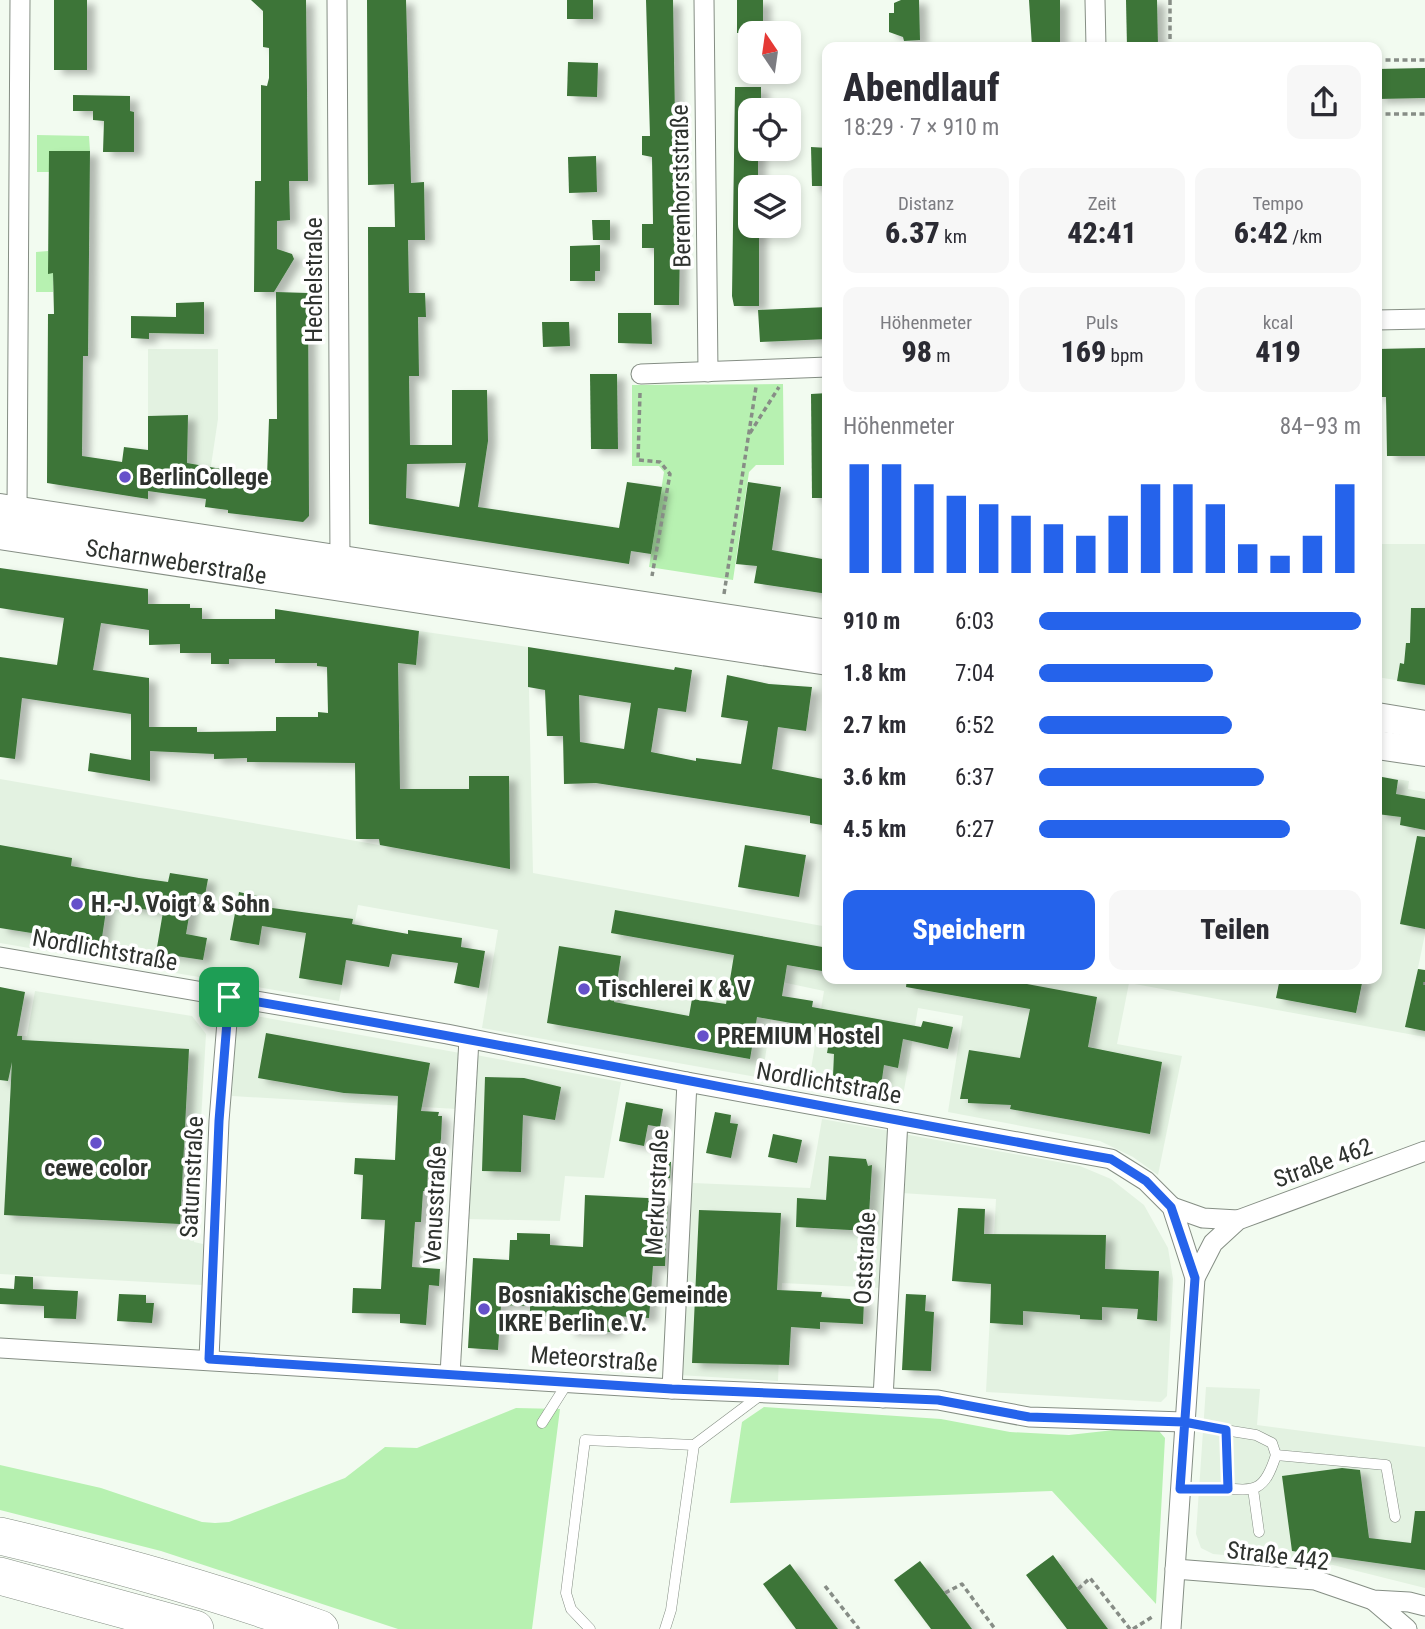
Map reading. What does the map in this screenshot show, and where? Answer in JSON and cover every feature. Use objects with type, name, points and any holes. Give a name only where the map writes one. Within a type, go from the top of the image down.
[{"type":"highway","points":[[0,1535],[71,1553],[320,1629]]},
{"type":"highway","points":[[0,1576],[195,1629]]},
{"type":"main road","name":"Scharnweberstraße","points":[[7,523],[519,600],[822,633]]},
{"type":"main road","name":"Scharnweberstraße","points":[[519,600],[822,660]]},
{"type":"main road","points":[[1382,719],[1425,725]]},
{"type":"main road","points":[[1382,746],[1425,752]]},
{"type":"street","points":[[7,523],[20,0]]},
{"type":"street","name":"Hechelstraße","points":[[337,0],[339,573]]},
{"type":"street","name":"Berenhorststraße","points":[[703,372],[704,0]]},
{"type":"street","points":[[1095,0],[1096,42]]},
{"type":"street","points":[[1382,320],[1425,319]]},
{"type":"street","points":[[641,373],[822,368]]},
{"type":"street","name":"Nordlichtstraße","points":[[0,957],[469,1039],[687,1082],[1111,1159],[1146,1181],[1171,1207],[1195,1278],[1171,1629]]},
{"type":"street","name":"Saturnstraße","points":[[209,1359],[219,1121],[229,997]]},
{"type":"street","name":"Venusstraße","points":[[450,1375],[469,1039]]},
{"type":"street","name":"Merkurstraße","points":[[672,1389],[687,1082]]},
{"type":"street","name":"Oststraße","points":[[883,1398],[898,1121]]},
{"type":"street","name":"Straße 462","points":[[1171,1207],[1203,1218],[1238,1220],[1425,1151]]},
{"type":"street","name":"Straße 462","points":[[1195,1278],[1213,1244],[1238,1220]]},
{"type":"street","name":"Meteorstraße","points":[[0,1348],[762,1394],[938,1400],[1029,1417],[1184,1422]]},
{"type":"street","name":"Straße 442","points":[[1175,1569],[1315,1580],[1373,1600],[1409,1602],[1425,1606]]},
{"type":"street","name":"Straße 442","points":[[1373,1600],[1407,1629]]},
{"type":"lane","points":[[542,1423],[568,1382]]},
{"type":"lane","points":[[590,1629],[571,1609],[566,1593],[584,1440],[694,1445],[762,1394]]},
{"type":"lane","points":[[1180,1489],[1261,1487],[1270,1473],[1276,1455],[1272,1443],[1256,1435],[1184,1422]]},
{"type":"lane","points":[[1226,1430],[1228,1489]]},
{"type":"lane","points":[[665,1629],[671,1610],[694,1445]]},
{"type":"lane","points":[[1276,1455],[1386,1465],[1395,1517]]},
{"type":"lane","points":[[1253,1489],[1259,1532]]},
{"type":"path","points":[[1170,0],[1170,42]]},
{"type":"path","points":[[1382,60],[1425,60]]},
{"type":"path","points":[[1382,114],[1425,114]]},
{"type":"path","points":[[725,588],[759,372]]},
{"type":"path","points":[[641,373],[638,460],[660,462],[670,474],[652,576]]},
{"type":"path","points":[[749,435],[782,382]]},
{"type":"path","points":[[1078,1589],[1090,1578],[1132,1629],[1158,1614]]},
{"type":"path","points":[[945,1593],[962,1584],[995,1629]]},
{"type":"path","points":[[825,1586],[859,1629]]},
{"type":"shaded area","points":[[148,349],[218,349],[218,419],[206,499],[148,491]]},
{"type":"shaded area","points":[[1382,544],[1425,544],[1425,685],[1382,678]]},
{"type":"shaded area","points":[[419,631],[528,647],[533,873],[822,926],[822,984],[1129,984],[1117,1044],[1182,1056],[1158,1175],[1133,1157],[1100,1141],[948,1112],[963,1016],[918,1008],[902,1102],[808,1087],[824,991],[777,981],[762,1078],[482,1028],[498,930],[358,905],[339,1001],[0,943],[0,779],[379,845],[379,839],[356,839],[355,765],[379,661],[416,665]]},
{"type":"shaded area","points":[[1382,777],[1409,781],[1408,789],[1425,792],[1425,934],[1413,992],[1425,995],[1425,1037],[1134,984],[1382,984]]},
{"type":"shaded area","points":[[35,991],[192,1016],[206,1034],[194,1242],[203,1244],[202,1285],[0,1274],[0,1035],[27,1036]]},
{"type":"shaded area","points":[[245,1014],[460,1053],[457,1109],[232,1096],[236,1020]]},
{"type":"shaded area","points":[[476,1055],[621,1082],[604,1178],[565,1176],[560,1221],[468,1219]]},
{"type":"shaded area","points":[[822,1119],[890,1131],[882,1288],[782,1283],[778,1381],[679,1375],[693,1183],[810,1188]]},
{"type":"shaded area","points":[[904,1134],[1080,1166],[1111,1179],[1144,1205],[1168,1248],[1173,1279],[1167,1396],[1161,1402],[986,1392],[996,1199],[901,1193]]},
{"type":"shaded area","points":[[1206,1387],[1260,1389],[1257,1425],[1425,1447],[1425,1588],[1333,1565],[1213,1554],[1201,1548],[1196,1534]]},
{"type":"green space","points":[[37,135],[89,136],[90,151],[49,151],[49,172],[37,172]]},
{"type":"green space","points":[[48,251],[48,273],[53,273],[53,292],[36,292],[36,252]]},
{"type":"green space","points":[[783,384],[784,465],[756,465],[749,472],[733,580],[649,567],[664,472],[659,466],[632,466],[632,385]]},
{"type":"green space","points":[[764,1407],[941,1419],[1010,1432],[1069,1435],[1123,1429],[1159,1431],[1165,1438],[1156,1604],[1052,1491],[730,1503],[742,1422]]},
{"type":"green space","points":[[516,1408],[560,1409],[532,1629],[398,1629],[161,1551],[0,1510],[0,1465],[101,1488],[202,1522],[229,1522],[345,1478],[385,1447],[417,1448]]},
{"type":"building","points":[[54,0],[87,0],[87,70],[54,70]]},
{"type":"building","points":[[251,0],[306,0],[308,181],[289,181],[290,220],[277,221],[277,249],[292,254],[294,259],[274,292],[254,292],[255,181],[261,181],[261,85],[267,86],[269,78],[269,48],[263,47],[263,11]]},
{"type":"building","points":[[367,0],[406,0],[411,183],[424,182],[425,240],[408,240],[409,293],[425,293],[426,317],[418,317],[419,376],[409,376],[410,445],[452,445],[452,390],[487,390],[488,441],[478,507],[619,528],[627,482],[662,487],[651,554],[631,551],[629,564],[369,524],[368,227],[395,227],[394,184],[368,185]],"holes":[[[466,463],[459,507],[406,498],[407,464]]]},
{"type":"building","points":[[567,0],[593,0],[593,19],[567,19]]},
{"type":"building","points":[[646,0],[673,0],[676,177],[681,177],[679,305],[654,305],[654,248],[642,248],[642,224],[653,224],[652,157],[642,155],[642,136],[650,136]]},
{"type":"building","points":[[737,0],[763,0],[763,21],[738,21],[737,33]]},
{"type":"building","points":[[901,0],[919,0],[920,40],[904,41],[903,37],[889,32],[889,13],[894,13],[894,3]]},
{"type":"building","points":[[1029,0],[1060,0],[1060,42],[1032,42]]},
{"type":"building","points":[[1126,0],[1157,0],[1158,42],[1127,42]]},
{"type":"building","points":[[568,62],[598,63],[597,97],[567,96]]},
{"type":"building","points":[[1425,68],[1425,98],[1382,99],[1382,69]]},
{"type":"building","points":[[735,87],[761,87],[761,98],[738,98],[738,161],[758,161],[758,175],[738,175],[738,238],[759,238],[759,306],[734,306]]},
{"type":"building","points":[[73,95],[130,96],[130,111],[134,112],[134,152],[103,152],[104,121],[93,120],[93,111],[73,111]]},
{"type":"building","points":[[811,147],[822,148],[822,186],[812,186]]},
{"type":"building","points":[[49,151],[90,151],[88,356],[83,356],[82,456],[122,462],[124,447],[148,450],[148,416],[188,415],[187,463],[267,477],[269,419],[277,419],[276,292],[308,293],[309,516],[303,522],[228,513],[228,510],[205,507],[206,499],[148,491],[148,499],[47,483],[48,314],[54,314],[53,273],[48,274]]},
{"type":"building","points":[[596,156],[597,192],[569,193],[568,157]]},
{"type":"building","points":[[592,220],[610,220],[610,240],[593,240]]},
{"type":"building","points":[[600,245],[600,271],[595,271],[595,281],[570,281],[570,246]]},
{"type":"building","points":[[204,302],[204,334],[149,333],[149,339],[131,338],[131,316],[176,317],[176,303]]},
{"type":"building","points":[[822,307],[822,339],[760,342],[758,310]]},
{"type":"building","points":[[618,313],[651,313],[652,344],[618,343]]},
{"type":"building","points":[[542,322],[569,322],[570,346],[543,347]]},
{"type":"building","points":[[1425,348],[1425,456],[1387,456],[1386,397],[1382,397],[1382,349]]},
{"type":"building","points":[[590,374],[617,374],[618,449],[591,449]]},
{"type":"building","points":[[822,393],[822,498],[812,498],[811,394]]},
{"type":"building","points":[[748,482],[781,487],[772,550],[822,559],[822,593],[754,583],[757,566],[736,564]]},
{"type":"building","points":[[0,568],[148,589],[148,604],[190,604],[190,608],[202,608],[202,619],[275,619],[275,609],[419,631],[416,665],[398,663],[400,789],[469,789],[469,776],[509,776],[510,869],[380,845],[379,839],[356,839],[355,763],[247,762],[247,758],[214,759],[214,754],[150,751],[150,781],[88,771],[90,753],[131,760],[131,714],[22,698],[15,759],[0,757],[0,657],[57,665],[64,618],[0,608]],"holes":[[[101,623],[149,630],[149,645],[180,644],[180,653],[211,653],[211,664],[229,664],[229,659],[275,659],[275,663],[317,663],[317,666],[327,667],[328,713],[318,712],[318,717],[276,717],[276,731],[197,732],[197,727],[149,727],[149,678],[93,670]]]},
{"type":"building","points":[[1411,608],[1425,608],[1425,685],[1397,681],[1400,663],[1404,664],[1406,643],[1410,643]]},
{"type":"building","points":[[528,647],[674,670],[675,667],[692,670],[686,712],[658,708],[651,752],[696,761],[696,758],[741,764],[748,721],[721,717],[727,675],[769,684],[812,687],[806,731],[778,727],[772,769],[822,779],[822,825],[810,823],[810,816],[596,783],[564,784],[563,736],[547,736],[545,690],[528,687]],"holes":[[[579,695],[631,703],[624,749],[580,742]]]},
{"type":"building","points":[[1382,777],[1398,780],[1396,794],[1425,799],[1425,830],[1400,825],[1401,817],[1382,815]]},
{"type":"building","points":[[1417,836],[1425,837],[1425,929],[1400,924]]},
{"type":"building","points":[[0,845],[72,858],[71,866],[139,878],[168,882],[170,873],[208,879],[205,895],[193,893],[186,934],[207,938],[203,960],[156,953],[163,912],[107,904],[101,944],[0,928]]},
{"type":"building","points":[[745,845],[806,855],[799,897],[738,887]]},
{"type":"building","points":[[239,892],[266,898],[265,907],[353,919],[352,924],[408,934],[408,930],[462,938],[461,947],[485,951],[479,988],[454,983],[458,963],[392,954],[389,967],[346,960],[342,985],[299,978],[306,933],[262,926],[259,945],[230,940]]},
{"type":"building","points":[[615,910],[822,947],[822,971],[787,965],[782,996],[813,1001],[812,1007],[921,1027],[923,1021],[953,1027],[948,1049],[903,1039],[898,1068],[884,1065],[881,1086],[833,1076],[834,1054],[827,1053],[831,1030],[757,1017],[750,1059],[547,1023],[559,946],[621,956],[614,1002],[689,1016],[692,999],[726,1004],[734,955],[611,933]]},
{"type":"building","points":[[1418,969],[1425,970],[1425,1031],[1405,1027]]},
{"type":"building","points":[[906,984],[1027,984],[1097,997],[1088,1047],[1162,1062],[1150,1134],[1010,1109],[1011,1105],[968,1103],[968,1099],[960,1099],[969,1050],[1020,1058],[1030,1009],[906,987]]},
{"type":"building","points":[[1279,984],[1362,984],[1356,1013],[1276,998]]},
{"type":"building","name":"cewe color","points":[[0,987],[25,992],[17,1036],[22,1036],[22,1040],[189,1049],[180,1224],[4,1215],[12,1062],[8,1081],[0,1080]]},
{"type":"building","points":[[266,1033],[430,1063],[421,1111],[439,1112],[438,1116],[442,1116],[441,1139],[439,1148],[429,1147],[427,1191],[423,1191],[421,1222],[415,1222],[412,1267],[440,1269],[439,1286],[429,1285],[426,1325],[400,1323],[400,1314],[352,1313],[353,1288],[381,1289],[385,1220],[361,1219],[363,1175],[354,1174],[355,1158],[395,1160],[398,1096],[344,1093],[258,1078]]},
{"type":"building","points":[[485,1077],[524,1078],[561,1087],[555,1120],[523,1115],[521,1172],[482,1171]]},
{"type":"building","points":[[626,1102],[663,1109],[660,1127],[648,1125],[644,1146],[619,1141]]},
{"type":"building","points":[[715,1112],[731,1115],[730,1123],[738,1124],[731,1158],[706,1153]]},
{"type":"building","points":[[773,1134],[802,1140],[797,1163],[768,1157]]},
{"type":"building","points":[[829,1156],[866,1159],[868,1166],[872,1165],[868,1231],[796,1227],[797,1198],[826,1200]]},
{"type":"building","points":[[655,1161],[671,1162],[670,1178],[655,1177]]},
{"type":"building","points":[[585,1195],[668,1199],[665,1266],[653,1266],[649,1318],[614,1316],[613,1332],[567,1331],[568,1317],[530,1316],[530,1306],[501,1305],[498,1350],[468,1348],[473,1258],[509,1260],[510,1240],[517,1240],[517,1233],[550,1234],[550,1245],[583,1247]]},
{"type":"building","points":[[958,1208],[985,1209],[984,1234],[1106,1235],[1105,1269],[1159,1271],[1157,1321],[1137,1319],[1138,1309],[1102,1307],[1102,1320],[1080,1319],[1080,1315],[1023,1311],[1023,1325],[990,1323],[991,1284],[952,1281]]},
{"type":"building","points":[[699,1210],[781,1213],[777,1290],[822,1292],[821,1297],[864,1300],[863,1324],[820,1322],[820,1329],[791,1327],[789,1365],[692,1363]]},
{"type":"building","points":[[15,1276],[33,1277],[33,1289],[78,1291],[76,1319],[44,1318],[44,1306],[0,1304],[0,1288],[14,1289]]},
{"type":"building","points":[[119,1294],[146,1295],[146,1303],[154,1303],[152,1323],[117,1321]]},
{"type":"building","points":[[906,1294],[926,1295],[925,1311],[934,1312],[931,1371],[902,1370]]},
{"type":"building","points":[[1342,1468],[1360,1470],[1369,1538],[1411,1543],[1415,1511],[1425,1511],[1425,1570],[1292,1551],[1282,1476]]},
{"type":"building","points":[[1053,1555],[1108,1629],[1067,1629],[1026,1575]]},
{"type":"building","points":[[920,1561],[972,1629],[931,1629],[894,1580]]},
{"type":"building","points":[[790,1564],[838,1629],[796,1629],[763,1584]]},
{"type":"place","name":"BerlinCollege","points":[[125,477]]},
{"type":"place","name":"H.-J. Voigt & Sohn","points":[[77,904]]},
{"type":"place","name":"Tischlerei K & V","points":[[584,989]]},
{"type":"place","name":"PREMIUM Hostel","points":[[703,1036]]},
{"type":"place","name":"cewe color","points":[[96,1143]]},
{"type":"place","name":"Bosniakische Gemeinde IKRE Berlin e.V.","points":[[484,1309]]},
{"type":"route","points":[[229,997],[219,1121],[209,1359],[672,1389],[938,1400],[1029,1417],[1184,1422],[1219,1426],[1226,1430],[1228,1489],[1180,1489],[1184,1422],[1195,1278],[1171,1207],[1146,1181],[1111,1159],[687,1082],[447,1034],[229,997]]}]
